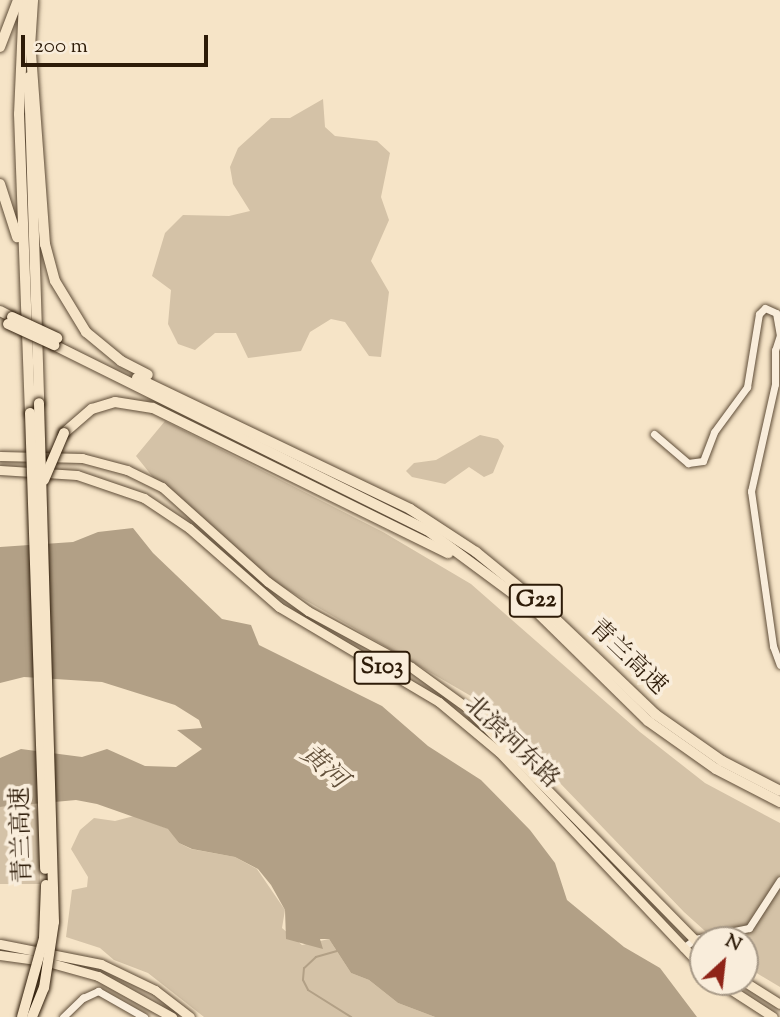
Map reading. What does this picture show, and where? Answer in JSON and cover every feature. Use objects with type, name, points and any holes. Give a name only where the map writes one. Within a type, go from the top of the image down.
[{"type":"highway","points":[[0,47],[18,0]]},
{"type":"highway","points":[[24,0],[19,114],[26,311]]},
{"type":"highway","points":[[33,0],[27,113],[39,403],[40,500]]},
{"type":"highway","points":[[30,40],[45,244],[55,281],[69,309],[86,332],[121,361],[271,441]]},
{"type":"highway","points":[[0,184],[17,235],[26,311]]},
{"type":"highway","points":[[0,311],[7,320],[271,441]]},
{"type":"highway","name":"青兰高速","points":[[22,1017],[44,938],[46,893],[26,311]]},
{"type":"highway","points":[[55,342],[394,511],[490,576]]},
{"type":"highway","points":[[40,500],[51,454],[64,433],[92,409],[115,402],[153,408],[405,529],[490,576]]},
{"type":"highway","name":"青兰高速","points":[[271,441],[410,509],[476,552],[541,605],[655,714],[722,761],[780,791]]},
{"type":"highway","name":"青兰高速","points":[[32,1017],[44,988],[54,922],[40,500]]},
{"type":"highway","name":"青兰高速","points":[[490,576],[535,611],[648,721],[716,769],[780,802]]},
{"type":"main road","name":"北滨河东路","points":[[0,456],[82,458],[127,470],[162,487],[268,582],[308,611],[411,667],[466,707],[689,933]]},
{"type":"main road","name":"北滨河东路","points":[[0,470],[77,475],[144,498],[189,528],[279,607],[439,702],[499,752],[689,955]]},
{"type":"main road","points":[[0,944],[101,964],[155,990],[190,1017]]},
{"type":"main road","points":[[0,955],[44,961],[98,976],[172,1017]]},
{"type":"main road","points":[[759,991],[780,1004]]},
{"type":"main road","points":[[741,996],[773,1017]]},
{"type":"street","points":[[654,434],[688,463],[703,461],[714,432],[747,387],[759,314],[765,308],[776,313],[780,335],[775,350],[775,384],[751,492],[773,646],[780,666]]},
{"type":"street","points":[[750,926],[780,880]]},
{"type":"street","points":[[682,948],[689,943]]},
{"type":"street","points":[[63,1017],[83,998],[98,991],[144,1017]]},
{"type":"shaded area","points":[[323,99],[325,127],[335,136],[377,141],[390,153],[381,197],[389,220],[371,261],[389,292],[381,357],[369,356],[345,322],[331,319],[310,332],[301,351],[248,358],[236,333],[215,333],[195,350],[178,344],[168,324],[171,290],[152,276],[165,233],[183,215],[229,216],[250,211],[233,184],[230,167],[238,148],[271,118],[290,118]]},
{"type":"shaded area","points":[[165,421],[383,532],[471,584],[640,732],[705,783],[780,823],[780,987],[759,974],[759,926],[700,926],[483,703],[274,582],[164,491],[136,456]]},
{"type":"shaded area","points":[[480,435],[498,439],[504,446],[493,473],[484,477],[469,467],[445,484],[412,477],[406,471],[414,463],[436,460]]},
{"type":"shaded area","points":[[35,803],[40,823],[40,884],[0,884],[0,807]]},
{"type":"shaded area","points":[[134,816],[169,829],[179,843],[191,849],[235,857],[257,869],[285,910],[282,928],[302,945],[329,939],[351,973],[369,980],[398,1003],[435,1017],[204,1017],[148,973],[114,960],[100,948],[66,937],[72,890],[87,887],[88,877],[71,849],[80,830],[94,818],[115,821]]},
{"type":"water","name":"黄河","points":[[133,528],[153,553],[222,619],[251,625],[259,645],[382,706],[428,746],[481,780],[530,830],[555,863],[567,900],[624,947],[660,968],[697,1017],[435,1017],[398,1003],[369,980],[351,973],[329,939],[320,939],[323,949],[286,939],[285,910],[271,885],[258,869],[235,857],[192,849],[179,843],[168,829],[97,804],[76,800],[0,807],[0,758],[21,749],[82,757],[107,749],[145,766],[176,767],[202,749],[177,730],[202,728],[199,720],[175,705],[102,682],[24,677],[0,683],[0,547],[73,542],[98,532]]},
{"type":"waterway","points":[[337,951],[316,957],[304,968],[303,980],[308,990],[351,1017]]}]
